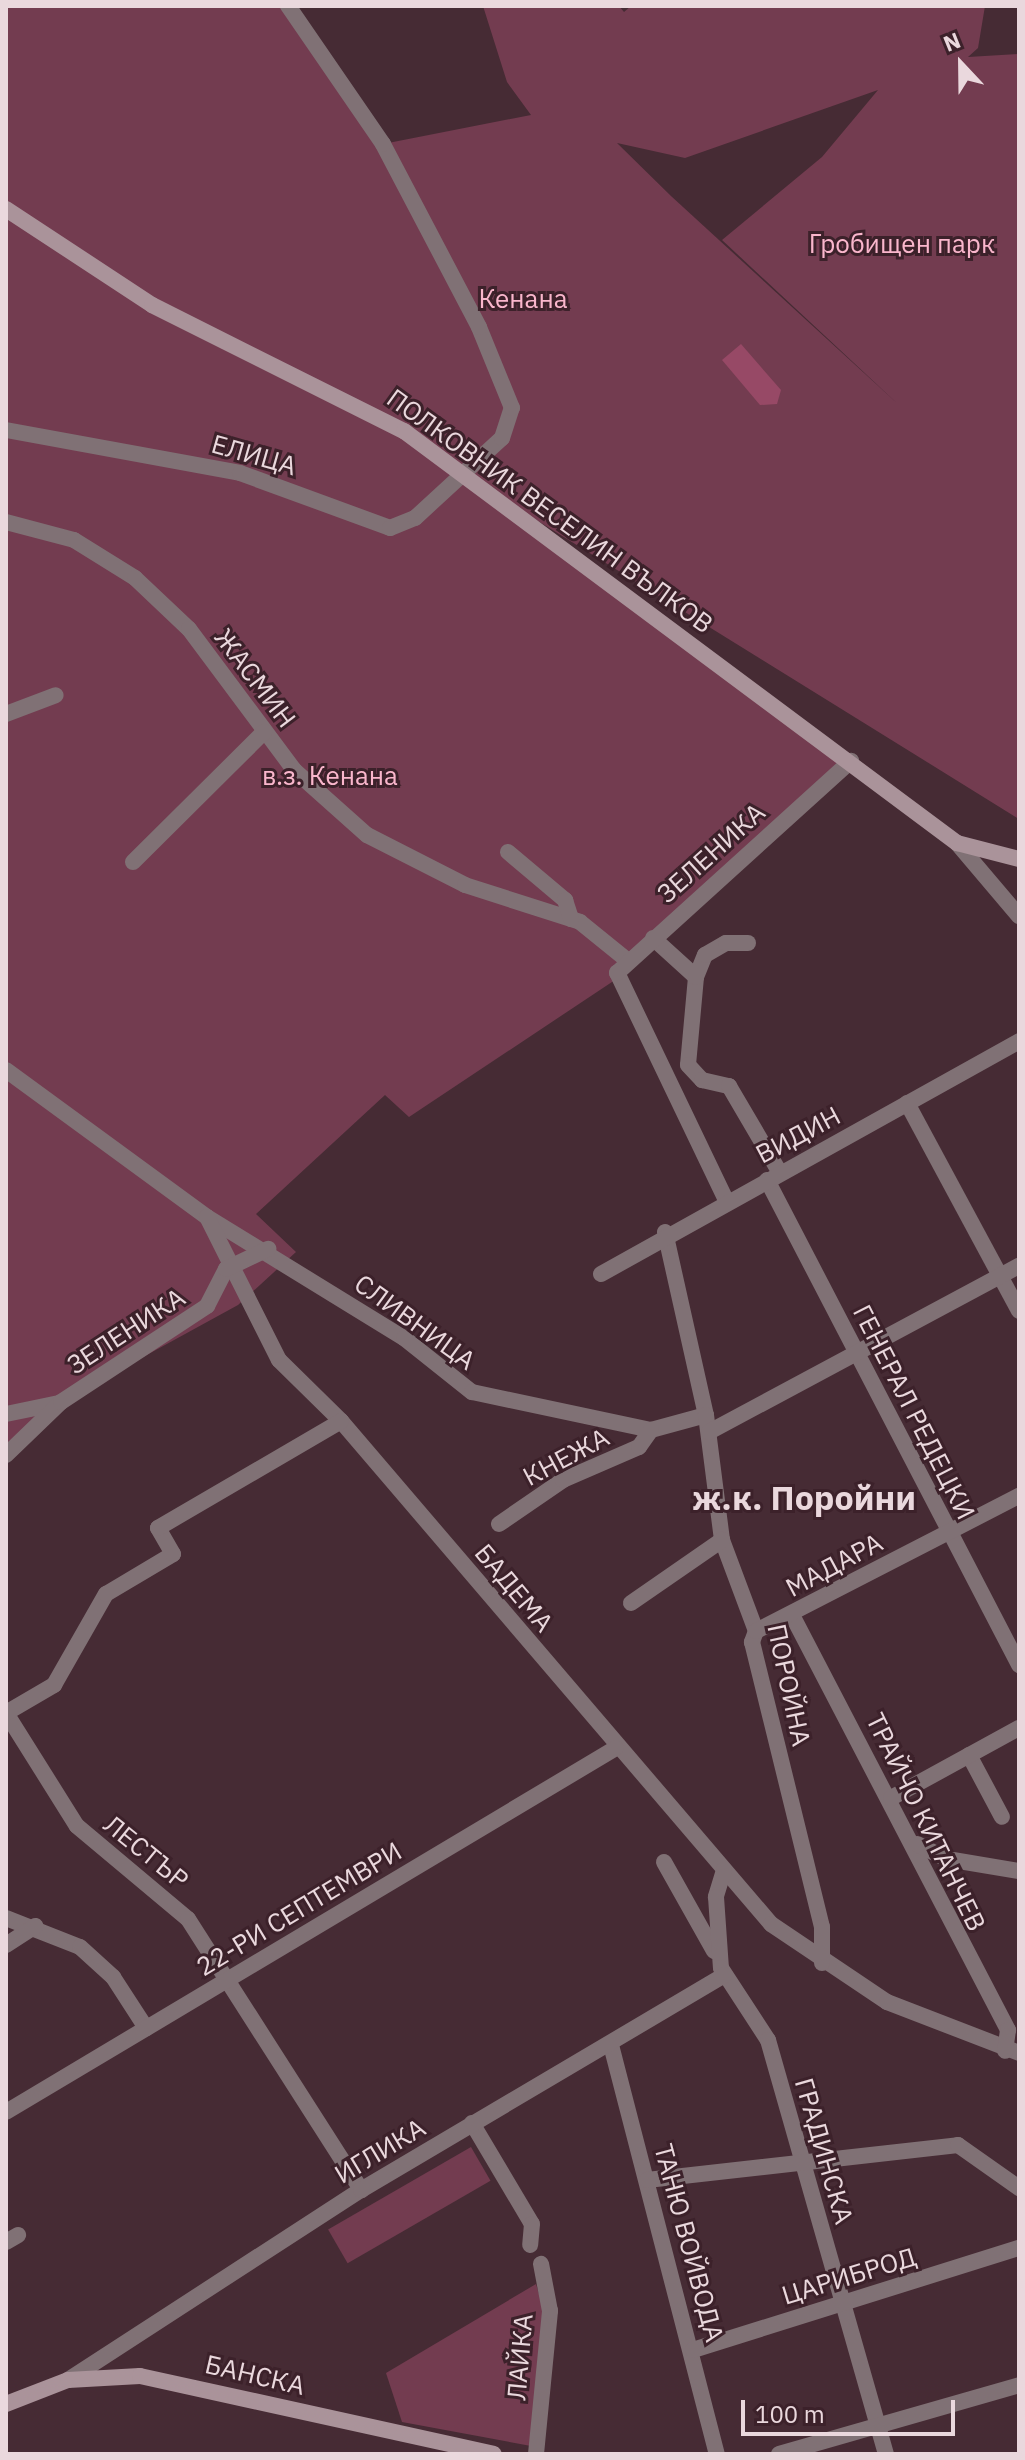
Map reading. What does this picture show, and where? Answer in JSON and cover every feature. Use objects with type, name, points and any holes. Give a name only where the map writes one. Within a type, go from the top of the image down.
[{"type":"main road","name":"ПОЛКОВНИК ВЕСЕЛИН ВЪЛКОВ","points":[[6,209],[116,284],[361,405],[467,476],[957,843]]},
{"type":"main road","points":[[957,843],[1019,859]]},
{"type":"main road","name":"БАНСКА","points":[[6,2404],[68,2380],[140,2376],[494,2454]]},
{"type":"street","name":"ЕЛИЦА","points":[[6,430],[240,473],[381,527],[408,523],[467,476],[510,426],[504,385],[383,144],[288,6]]},
{"type":"street","name":"ЖАСМИН","points":[[6,522],[56,532],[120,566],[189,629],[294,770],[367,835],[465,885],[571,919],[627,960]]},
{"type":"street","points":[[6,714],[56,695]]},
{"type":"street","points":[[133,862],[264,732]]},
{"type":"street","name":"ЗЕЛЕНИКА","points":[[627,960],[851,761]]},
{"type":"street","points":[[957,843],[1019,916]]},
{"type":"street","points":[[508,852],[565,900],[571,919]]},
{"type":"street","points":[[653,938],[696,977],[705,955],[726,943],[748,943]]},
{"type":"street","points":[[627,960],[617,973],[619,987],[725,1198]]},
{"type":"street","name":"ГЕНЕРАЛ РЕДЕЦКИ","points":[[696,977],[688,1065],[702,1080],[729,1086],[774,1176],[855,1354],[1019,1665]]},
{"type":"street","name":"ВИДИН","points":[[601,1274],[725,1198],[774,1176],[1019,1041]]},
{"type":"street","name":"СЛИВНИЦА","points":[[6,1070],[207,1217],[268,1249],[472,1392],[651,1430],[706,1415]]},
{"type":"street","points":[[907,1103],[1019,1311]]},
{"type":"street","name":"БАДЕМА","points":[[207,1217],[235,1265],[279,1360],[341,1421],[616,1748],[771,1924],[822,1963],[887,2002],[1012,2052]]},
{"type":"street","name":"ПОРОЙНА","points":[[665,1232],[706,1415],[722,1540],[756,1631],[752,1642],[822,1927],[822,1963]]},
{"type":"street","name":"ЗЕЛЕНИКА","points":[[6,1455],[61,1402],[207,1306],[220,1274],[268,1249]]},
{"type":"street","points":[[709,1432],[1019,1266]]},
{"type":"street","points":[[6,1414],[61,1402]]},
{"type":"street","points":[[6,1713],[54,1685],[106,1594],[173,1554],[158,1528],[341,1421]]},
{"type":"street","name":"КНЕЖА","points":[[499,1524],[563,1480],[639,1447],[651,1430]]},
{"type":"street","name":"МАДАРА","points":[[756,1631],[1019,1496]]},
{"type":"street","points":[[631,1603],[722,1540]]},
{"type":"street","name":"ТРАЙЧО КИТАНЧЕВ","points":[[792,1615],[917,1844],[923,1875],[1008,2030],[1012,2052]]},
{"type":"street","name":"ЛЕСТЪР","points":[[6,1713],[77,1826],[170,1900],[228,1979],[361,2190]]},
{"type":"street","points":[[891,1798],[1019,1728]]},
{"type":"street","name":"22-РИ СЕПТЕМВРИ","points":[[6,2112],[616,1748]]},
{"type":"street","points":[[969,1755],[1002,1817]]},
{"type":"street","points":[[917,1844],[947,1859],[1019,1871]]},
{"type":"street","name":"ГРАДИНСКА","points":[[664,1862],[723,1971],[768,2040],[800,2164],[844,2303],[886,2454]]},
{"type":"street","points":[[723,1971],[716,1897],[724,1870]]},
{"type":"street","points":[[6,1918],[35,1926],[98,1962],[146,2028]]},
{"type":"street","points":[[6,1945],[35,1926]]},
{"type":"street","name":"ИГЛИКА","points":[[68,2380],[361,2190],[611,2045],[723,1971]]},
{"type":"street","name":"ТАНЮ ВОЙВОДА","points":[[611,2045],[693,2350],[717,2454]]},
{"type":"street","points":[[472,2123],[532,2224],[530,2245]]},
{"type":"street","points":[[647,2180],[958,2145],[1019,2188]]},
{"type":"street","name":"ЦАРИБРОД","points":[[693,2350],[1019,2248]]},
{"type":"street","name":"ЛАЙКА","points":[[536,2454],[550,2311],[541,2264]]},
{"type":"street","points":[[779,2454],[1019,2385]]},
{"type":"green space","points":[[6,6],[282,6],[383,144],[531,115],[507,82],[483,6],[619,6],[624,12],[631,6],[985,6],[978,48],[968,57],[1019,54],[1019,819],[475,482],[851,761],[615,980],[409,1117],[385,1095],[256,1214],[296,1252],[238,1305],[61,1402],[6,1455]],"holes":[[[878,90],[822,157],[722,240],[899,405],[617,143],[685,158]]]},
{"type":"green space","points":[[471,2147],[490,2181],[348,2263],[328,2230]]},
{"type":"green space","points":[[536,2284],[543,2307],[531,2446],[402,2422],[386,2373]]},
{"type":"shaded area","points":[[741,344],[781,390],[777,404],[760,405],[722,360]]},
{"type":"district","name":"ж.к. Поройни","points":[[804,1498]]},
{"type":"park label","name":"Гробищен парк","points":[[902,244]]},
{"type":"park label","name":"Кенана","points":[[523,299]]},
{"type":"park label","name":"в.з. Кенана","points":[[330,776]]}]
